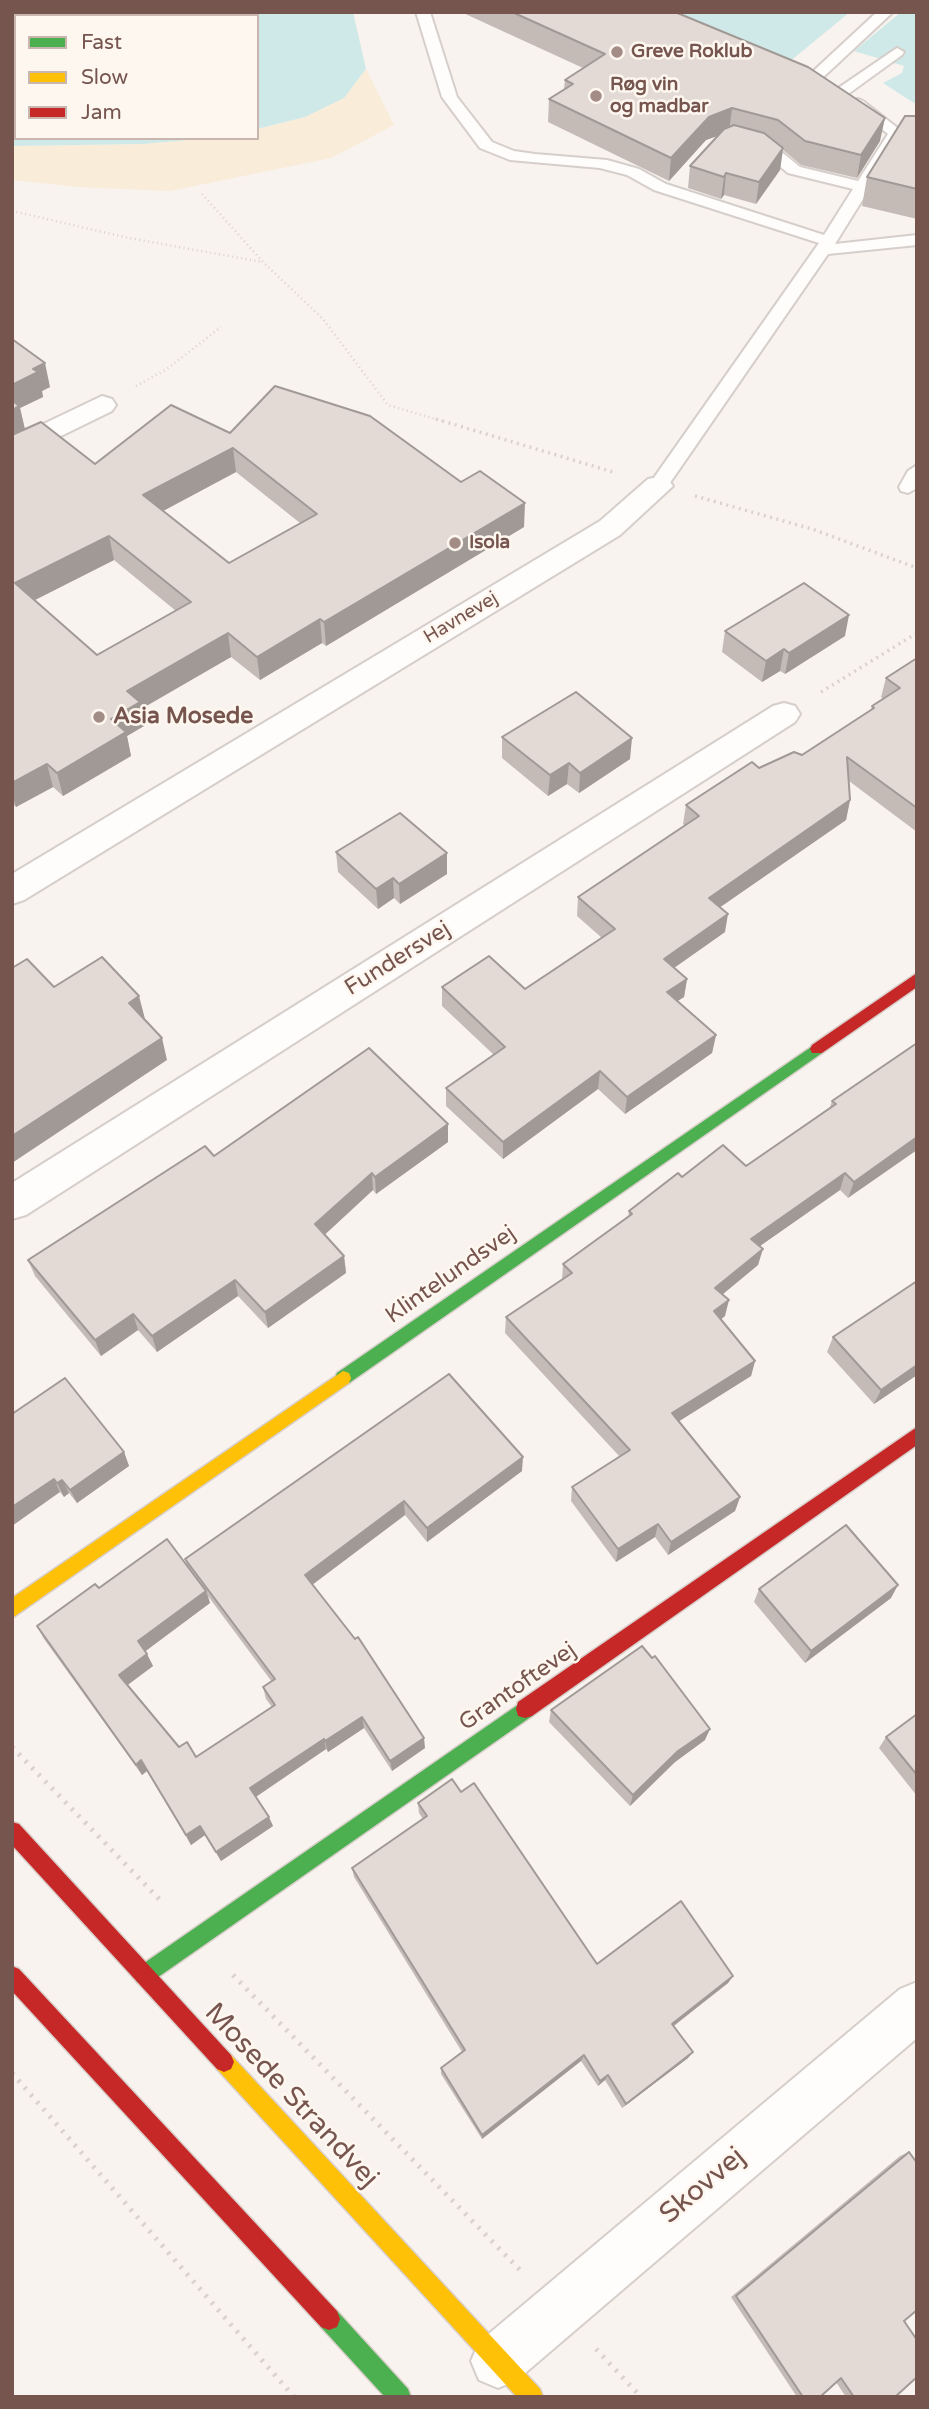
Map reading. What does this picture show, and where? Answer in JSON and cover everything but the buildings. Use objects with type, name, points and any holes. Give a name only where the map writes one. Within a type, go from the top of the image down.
[{"type":"street","points":[[12,451],[102,405]]},
{"type":"street","name":"Havnevej","points":[[12,891],[610,528],[658,486]]},
{"type":"street","name":"Fundersvej","points":[[12,1203],[784,714]]},
{"type":"street","name":"Klintelundsvej","points":[[12,1609],[917,979]]},
{"type":"street","name":"Grantoftevej","points":[[144,1975],[917,1435]]},
{"type":"street","name":"Mosede Strandvej","points":[[12,1831],[532,2397]]},
{"type":"street","points":[[12,1976],[400,2397]]},
{"type":"street","name":"Skovvej","points":[[498,2361],[914,2013]]},
{"type":"lane","points":[[423,12],[450,97],[486,145],[510,155],[601,163],[633,172],[676,186],[825,245],[917,240]]},
{"type":"lane","points":[[813,79],[886,12]]},
{"type":"lane","points":[[839,94],[897,52]]},
{"type":"lane","points":[[796,71],[859,104],[896,133],[917,133]]},
{"type":"lane","name":"Havnevej","points":[[658,486],[825,245],[896,133]]},
{"type":"lane","points":[[743,142],[768,149],[794,170],[862,187]]},
{"type":"path","points":[[202,194],[263,262],[323,319],[388,405],[812,529],[917,568]]},
{"type":"path","points":[[12,211],[129,237],[263,262]]},
{"type":"path","points":[[102,405],[167,369],[221,327]]},
{"type":"path","points":[[784,714],[917,634]]},
{"type":"path","points":[[12,1747],[641,2397]]},
{"type":"path","points":[[12,2073],[294,2397]]},
{"type":"sand","points":[[366,69],[394,125],[331,158],[170,191],[78,187],[12,180],[12,146],[259,140],[259,128],[305,117],[344,98]]},
{"type":"water","points":[[12,12],[353,12],[366,69],[344,98],[305,117],[259,128],[259,14],[14,14],[14,140],[188,140],[142,144],[12,146]]},
{"type":"water","points":[[674,12],[850,12],[788,63]]},
{"type":"water","points":[[901,12],[917,12],[917,105],[883,83],[902,73],[904,66],[854,51]]},
{"type":"traffic: fast","points":[[343,1378],[817,1049]]},
{"type":"traffic: fast","points":[[144,1975],[525,1709]]},
{"type":"traffic: fast","points":[[329,2319],[400,2397]]},
{"type":"traffic: slow","points":[[12,1609],[343,1378]]},
{"type":"traffic: slow","points":[[224,2062],[532,2397]]},
{"type":"traffic: jam","points":[[817,1049],[917,979]]},
{"type":"traffic: jam","points":[[525,1709],[917,1435]]},
{"type":"traffic: jam","points":[[12,1831],[224,2062]]},
{"type":"traffic: jam","points":[[12,1976],[329,2319]]},
{"type":"place","name":"Greve Roklub","points":[[617,52]]},
{"type":"place","name":"Røg vin og madbar","points":[[596,96]]},
{"type":"place","name":"Isola","points":[[455,543]]},
{"type":"place","name":"Asia Mosede","points":[[99,717]]}]
